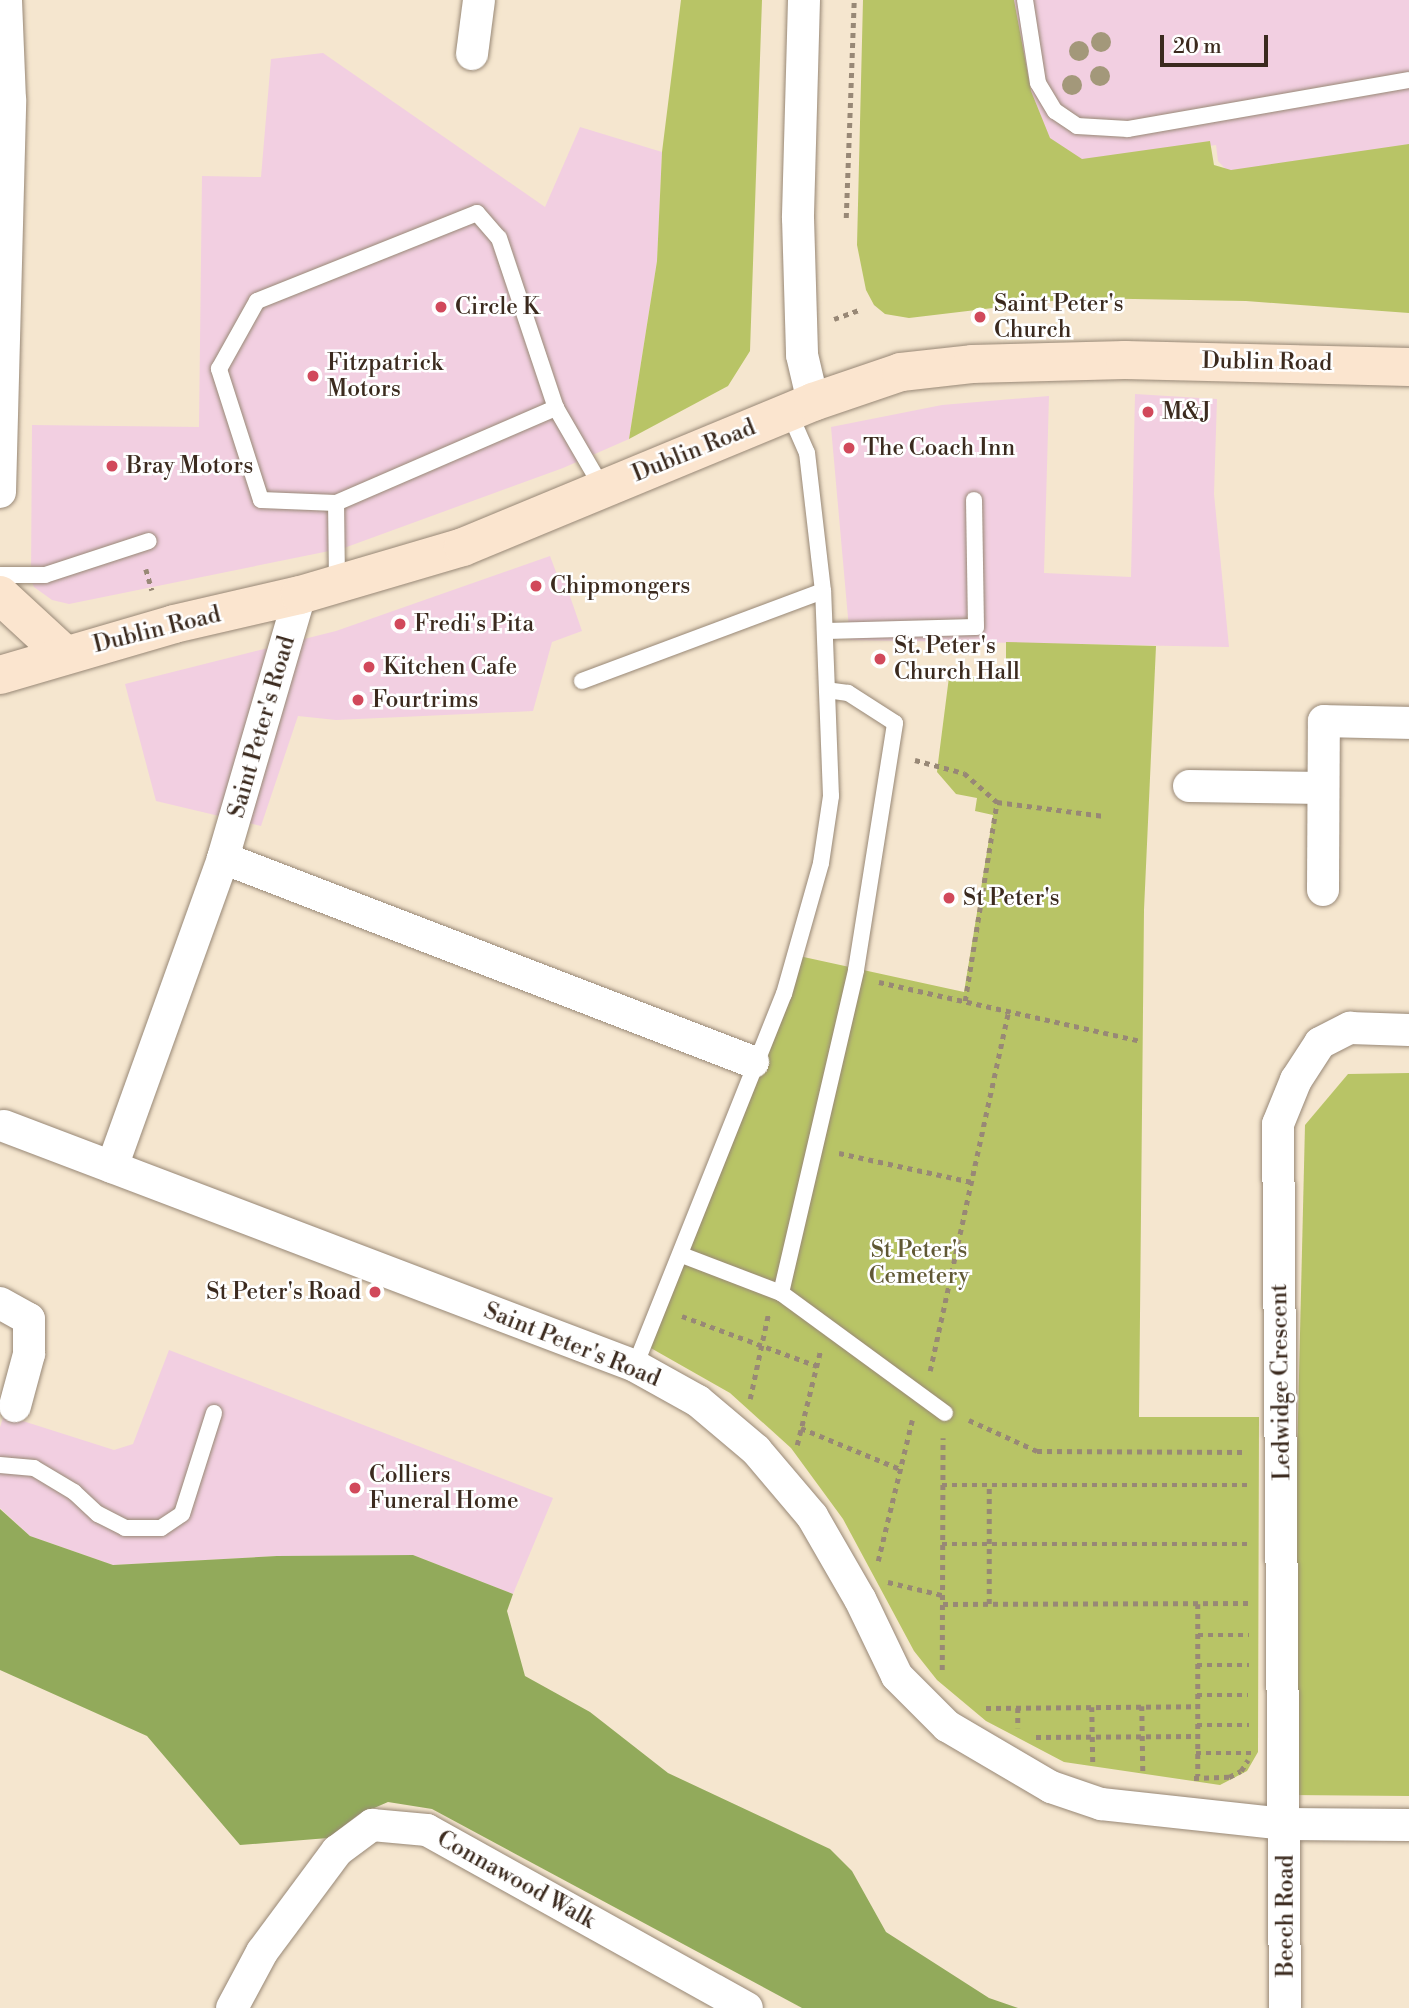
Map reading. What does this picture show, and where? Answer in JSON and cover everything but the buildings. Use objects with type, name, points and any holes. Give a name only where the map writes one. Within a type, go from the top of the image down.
[{"type":"main road","name":"Dublin Road","points":[[0,675],[64,654],[300,595],[463,547],[801,407],[901,372],[972,363],[1125,360],[1409,367]]},
{"type":"main road","points":[[0,595],[64,654]]},
{"type":"street","points":[[0,492],[6,0]]},
{"type":"street","points":[[472,54],[479,0]]},
{"type":"street","points":[[801,407],[798,218],[804,0]]},
{"type":"street","name":"Saint Peter's Road","points":[[112,1167],[223,858],[300,595]]},
{"type":"street","points":[[1323,890],[1324,721],[1409,723]]},
{"type":"street","points":[[1189,786],[1323,788]]},
{"type":"street","points":[[223,858],[753,1062]]},
{"type":"street","name":"Ledwidge Crescent","points":[[1286,1824],[1278,1124],[1296,1080],[1320,1043],[1350,1028],[1409,1030]]},
{"type":"street","name":"Saint Peter's Road","points":[[5,1126],[635,1366],[698,1401],[757,1450],[812,1516],[860,1599],[897,1676],[947,1726],[1051,1787],[1101,1804],[1286,1824],[1409,1825]]},
{"type":"street","points":[[0,1303],[29,1319],[29,1354],[15,1406]]},
{"type":"street","name":"Beech Road","points":[[1285,2008],[1286,1824]]},
{"type":"street","name":"Connawood Walk","points":[[232,2008],[262,1952],[337,1851],[372,1825],[427,1830],[747,2008]]},
{"type":"lane","points":[[1025,0],[1038,83],[1055,111],[1077,126],[1128,129],[1409,80]]},
{"type":"lane","points":[[556,408],[336,503],[261,500],[219,369],[257,301],[477,213],[499,237],[556,408],[603,489]]},
{"type":"lane","points":[[635,1366],[753,1062],[784,993],[821,863],[831,796],[825,632],[823,591],[801,407]]},
{"type":"lane","points":[[825,632],[976,627],[974,500]]},
{"type":"lane","points":[[336,503],[337,585]]},
{"type":"lane","points":[[0,575],[44,575],[149,541]]},
{"type":"lane","points":[[582,681],[823,591]]},
{"type":"lane","points":[[777,1292],[853,976],[895,723],[848,693],[827,690]]},
{"type":"lane","points":[[687,1257],[777,1292],[944,1413]]},
{"type":"lane","points":[[0,1465],[34,1468],[74,1492],[97,1514],[125,1528],[160,1528],[182,1514],[214,1413]]},
{"type":"path","points":[[846,218],[854,0]]},
{"type":"path","points":[[890,756],[938,763],[964,773],[997,802],[1104,816]]},
{"type":"path","points":[[965,1001],[997,802]]},
{"type":"path","points":[[853,976],[1140,1041]]},
{"type":"path","points":[[942,1595],[876,1576],[972,1182],[1009,1013]]},
{"type":"path","points":[[814,1147],[972,1182]]},
{"type":"path","points":[[749,1403],[761,1345],[777,1292]]},
{"type":"path","points":[[671,1311],[817,1366]]},
{"type":"path","points":[[797,1446],[827,1327]]},
{"type":"path","points":[[944,1678],[944,1413],[956,1413],[1037,1451],[1255,1452]]},
{"type":"path","points":[[801,1428],[900,1469]]},
{"type":"path","points":[[942,1485],[1254,1485]]},
{"type":"path","points":[[989,1485],[989,1604]]},
{"type":"path","points":[[942,1544],[1254,1544]]},
{"type":"path","points":[[943,1604],[1254,1603]]},
{"type":"path","points":[[1198,1604],[1198,1776]]},
{"type":"path","points":[[1198,1635],[1253,1635]]},
{"type":"path","points":[[1197,1665],[1254,1665]]},
{"type":"path","points":[[1197,1695],[1253,1695]]},
{"type":"path","points":[[1142,1706],[1143,1773]]},
{"type":"path","points":[[977,1708],[1197,1706]]},
{"type":"path","points":[[1092,1707],[1093,1766],[1105,1768]]},
{"type":"path","points":[[1018,1708],[1018,1737]]},
{"type":"path","points":[[1197,1725],[1252,1725]]},
{"type":"path","points":[[1031,1737],[1197,1736]]},
{"type":"path","points":[[1184,1779],[1198,1776],[1229,1777],[1241,1771],[1252,1753],[1196,1753]]},
{"type":"path","points":[[1130,1772],[1154,1775]]},
{"type":"shaded area","points":[[1006,0],[1409,0],[1409,145],[1232,176],[1218,161],[1216,145],[1076,165],[1046,141],[1017,66]]},
{"type":"shaded area","points":[[323,53],[545,207],[580,127],[662,152],[657,261],[629,439],[563,468],[344,548],[69,604],[52,600],[34,587],[31,580],[32,425],[199,427],[202,176],[261,177],[271,59]]},
{"type":"shaded area","points":[[1135,394],[1217,399],[1214,494],[1229,647],[850,640],[831,427],[942,405],[1049,396],[1044,573],[1131,577]]},
{"type":"shaded area","points":[[550,556],[559,580],[564,579],[582,631],[552,642],[533,711],[336,720],[298,716],[261,826],[156,801],[125,684],[336,631]]},
{"type":"shaded area","points":[[169,1350],[553,1498],[513,1594],[413,1555],[277,1556],[113,1565],[30,1536],[0,1508],[0,1427],[4,1415],[114,1450],[133,1444]]},
{"type":"green space","points":[[681,0],[762,0],[750,351],[728,386],[629,439],[657,261],[662,152]]},
{"type":"green space","points":[[863,0],[1014,0],[1031,91],[1050,138],[1082,159],[1210,141],[1214,165],[1231,170],[1409,144],[1409,313],[1246,301],[1078,298],[909,318],[885,314],[874,305],[866,290],[857,245]]},
{"type":"green space","name":"St Peter's Cemetery","points":[[1006,642],[1156,646],[1144,910],[1139,1417],[1259,1417],[1258,1752],[1247,1771],[1220,1785],[1064,1762],[986,1721],[937,1680],[914,1651],[843,1519],[791,1448],[730,1393],[649,1347],[799,956],[964,992],[993,815],[975,811],[977,798],[956,794],[937,772],[938,763],[949,677],[1006,677]]},
{"type":"green space","points":[[1409,1073],[1409,1796],[1289,1795],[1305,1125],[1348,1074]]},
{"type":"green space","points":[[0,1509],[30,1536],[113,1565],[277,1556],[413,1555],[513,1594],[507,1611],[525,1676],[590,1712],[668,1773],[830,1849],[852,1871],[886,1932],[989,1998],[1018,2008],[802,2008],[432,1809],[388,1802],[358,1815],[328,1838],[240,1845],[147,1736],[0,1670]]},
{"type":"place","name":"Circle K","points":[[441,307]]},
{"type":"place","name":"Saint Peter's Church","points":[[980,317]]},
{"type":"place","name":"Fitzpatrick Motors","points":[[313,376]]},
{"type":"place","name":"M&J","points":[[1148,412]]},
{"type":"place","name":"The Coach Inn","points":[[849,448]]},
{"type":"place","name":"Bray Motors","points":[[112,466]]},
{"type":"place","name":"Chipmongers","points":[[536,586]]},
{"type":"place","name":"Fredi's Pita","points":[[400,624]]},
{"type":"place","name":"St. Peter's Church Hall","points":[[880,659]]},
{"type":"place","name":"Kitchen Cafe","points":[[369,667]]},
{"type":"place","name":"Fourtrims","points":[[358,700]]},
{"type":"place","name":"St Peter's","points":[[949,898]]},
{"type":"place","name":"St Peter's Road","points":[[375,1292]]},
{"type":"place","name":"Colliers Funeral Home","points":[[355,1488]]}]
